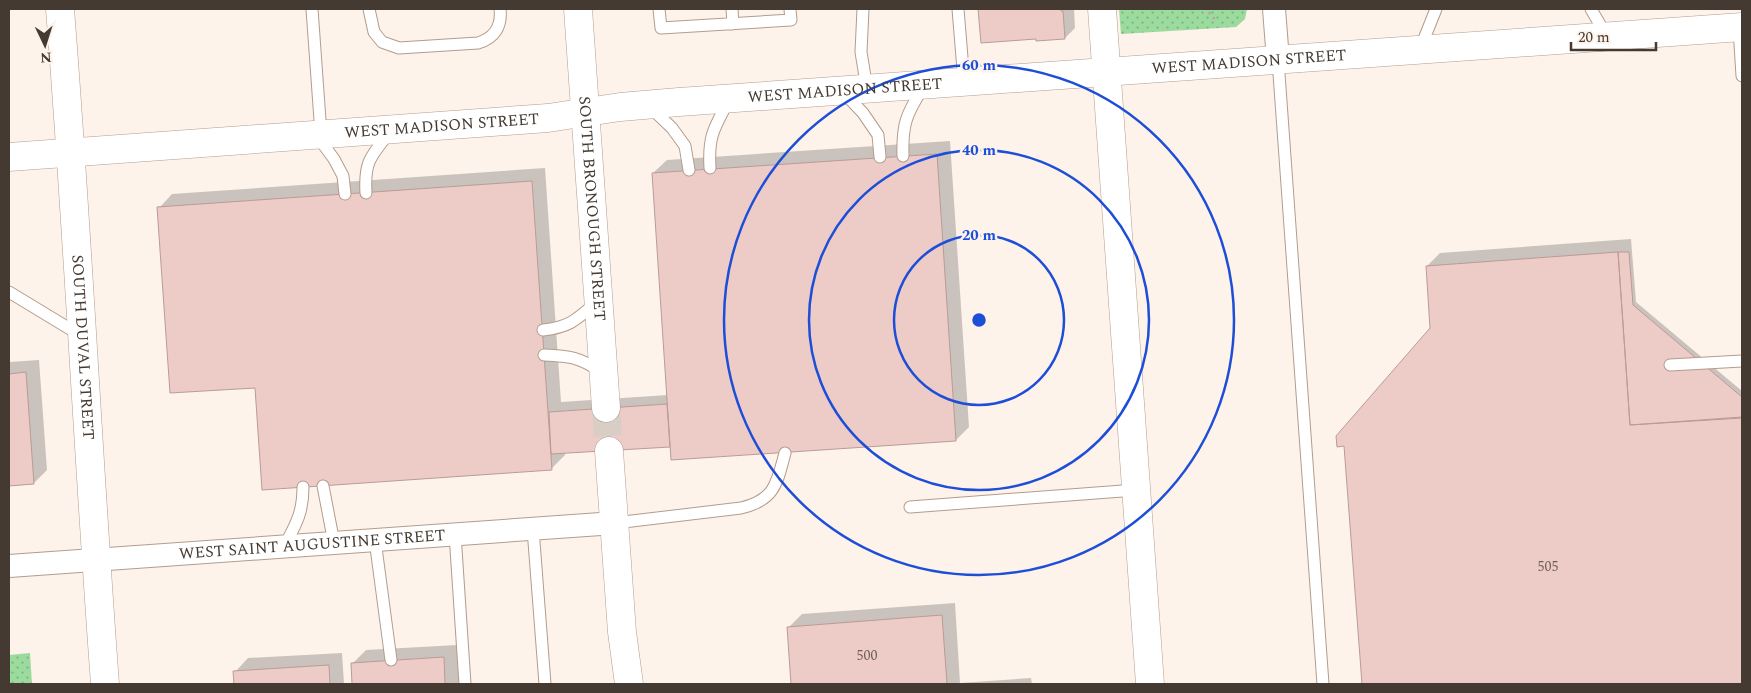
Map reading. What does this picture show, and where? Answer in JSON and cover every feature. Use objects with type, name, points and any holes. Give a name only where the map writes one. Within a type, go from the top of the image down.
[{"type":"main road","name":"SOUTH DUVAL STREET","points":[[60,9],[72,152],[105,684]]},
{"type":"main road","name":"SOUTH BRONOUGH STREET","points":[[578,9],[606,408]]},
{"type":"main road","points":[[1102,9],[1150,684]]},
{"type":"main road","name":"WEST MADISON STREET","points":[[9,157],[548,118],[648,105],[1740,28]]},
{"type":"main road","points":[[609,451],[622,632],[628,684]]},
{"type":"street","points":[[1274,9],[1278,60]]},
{"type":"street","name":"WEST SAINT AUGUSTINE STREET","points":[[9,566],[614,523]]},
{"type":"lane","points":[[312,9],[318,135],[343,176],[345,194]]},
{"type":"lane","points":[[369,9],[374,32],[382,42],[400,48],[478,43],[488,40],[496,31],[501,20],[500,9]]},
{"type":"lane","points":[[659,9],[661,28],[790,20],[790,9]]},
{"type":"lane","points":[[732,9],[733,24]]},
{"type":"lane","points":[[863,9],[862,52],[854,90],[863,112],[878,135],[880,157]]},
{"type":"lane","points":[[958,9],[964,82]]},
{"type":"lane","points":[[1420,50],[1436,9]]},
{"type":"lane","points":[[1591,9],[1607,37]]},
{"type":"lane","points":[[1740,28],[1742,76]]},
{"type":"lane","points":[[1278,60],[1323,684]]},
{"type":"lane","points":[[903,156],[902,133],[908,110],[924,85]]},
{"type":"lane","points":[[710,168],[709,148],[713,129],[730,99]]},
{"type":"lane","points":[[648,105],[672,128],[685,146],[689,170]]},
{"type":"lane","points":[[366,192],[365,176],[370,157],[392,129]]},
{"type":"lane","points":[[9,292],[83,337]]},
{"type":"lane","points":[[543,330],[560,328],[573,323],[599,301]]},
{"type":"lane","points":[[544,355],[568,356],[587,362],[604,374]]},
{"type":"lane","points":[[1670,365],[1742,361]]},
{"type":"lane","points":[[614,523],[741,508],[756,504],[773,489],[778,479],[785,453]]},
{"type":"lane","points":[[323,486],[334,543]]},
{"type":"lane","points":[[284,547],[303,505],[303,487]]},
{"type":"lane","points":[[910,507],[1136,490]]},
{"type":"lane","points":[[533,529],[545,684]]},
{"type":"lane","points":[[455,534],[465,684]]},
{"type":"lane","points":[[375,540],[391,660]]},
{"type":"path","points":[[1209,12],[1216,21]]},
{"type":"green space","points":[[1119,9],[1247,9],[1245,19],[1236,27],[1121,34]]},
{"type":"green space","points":[[30,653],[32,684],[9,684],[9,655]]},
{"type":"building","points":[[978,9],[1061,9],[1063,11],[1065,39],[981,43]]},
{"type":"building","points":[[937,154],[956,441],[671,460],[652,173]]},
{"type":"building","points":[[532,181],[552,470],[262,490],[255,388],[170,393],[157,207]]},
{"type":"building","points":[[1618,252],[1630,425],[1742,418],[1742,684],[1362,684],[1344,446],[1337,447],[1336,436],[1430,328],[1426,266]]},
{"type":"building","points":[[1618,252],[1629,252],[1633,305],[1742,397],[1742,417],[1630,425]]},
{"type":"building","points":[[26,372],[34,484],[9,486],[9,374]]},
{"type":"building","points":[[667,404],[670,447],[551,454],[549,412]]},
{"type":"building","points":[[942,615],[947,684],[791,684],[787,627]]},
{"type":"building","points":[[444,657],[445,684],[352,684],[351,663]]},
{"type":"building","points":[[329,665],[330,684],[234,684],[233,671]]},
{"type":"tunnel","points":[[606,408],[609,451]]}]
